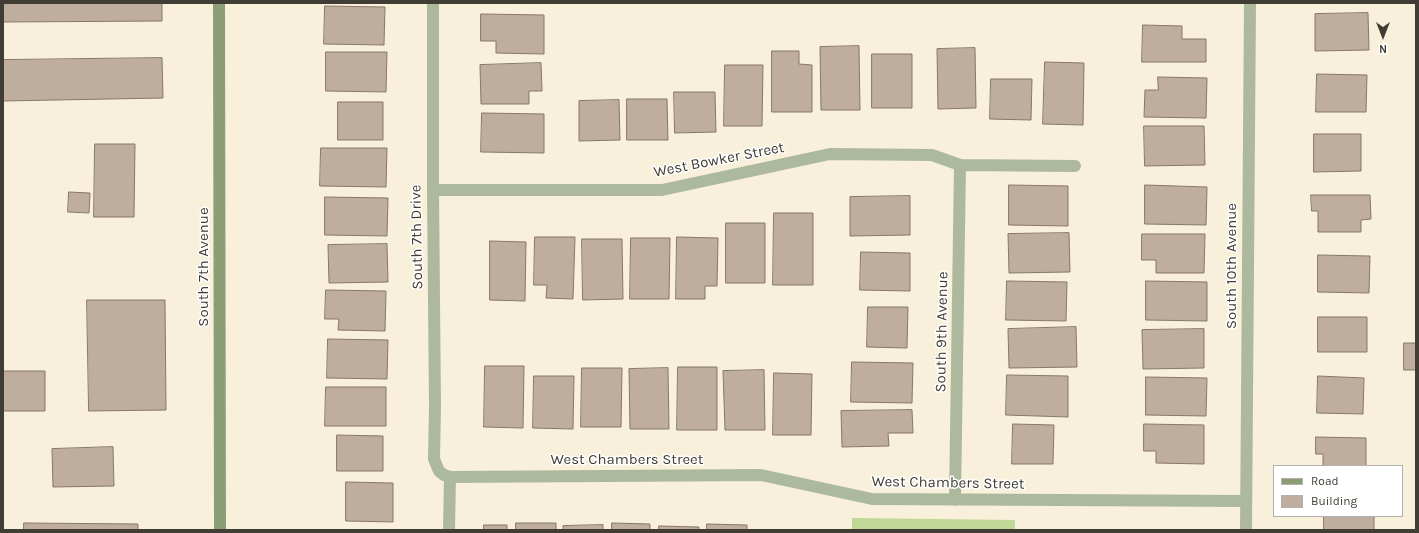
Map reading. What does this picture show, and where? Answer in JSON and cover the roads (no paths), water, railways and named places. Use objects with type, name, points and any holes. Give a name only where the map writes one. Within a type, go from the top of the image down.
[{"type":"main road","name":"South 7th Avenue","points":[[219,3],[220,530]]},
{"type":"street","name":"South 7th Drive","points":[[433,3],[434,459],[438,470],[444,475],[450,477]]},
{"type":"street","name":"South 10th Avenue","points":[[1246,530],[1250,3]]},
{"type":"street","name":"West Bowker Street","points":[[433,190],[662,190],[830,154],[932,154],[960,165]]},
{"type":"street","points":[[960,165],[1075,166]]},
{"type":"street","name":"South 9th Avenue","points":[[955,500],[960,165]]},
{"type":"street","name":"West Chambers Street","points":[[450,477],[760,475],[872,500],[1246,501]]},
{"type":"street","points":[[449,530],[450,477]]}]
